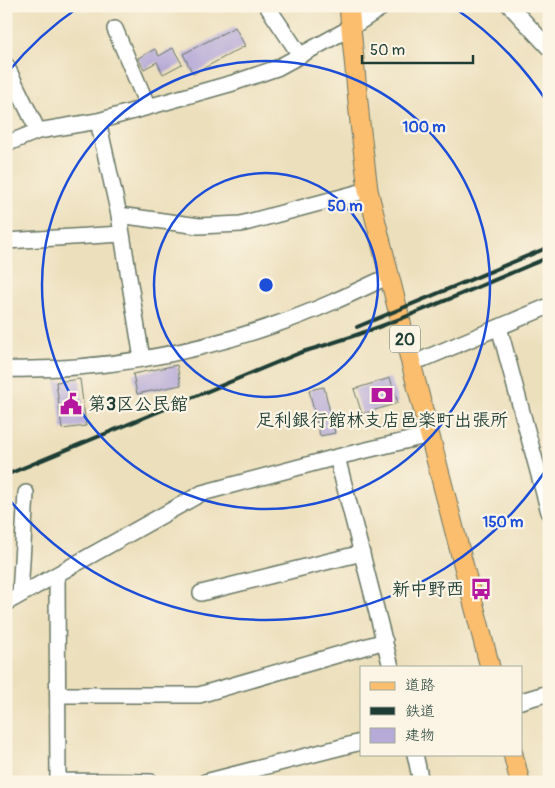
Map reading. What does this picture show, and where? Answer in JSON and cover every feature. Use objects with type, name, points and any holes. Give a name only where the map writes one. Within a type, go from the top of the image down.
[{"type":"main road","name":"20","points":[[350,6],[368,190],[490,666]]},
{"type":"main road","points":[[514,756],[520,782]]},
{"type":"street","points":[[267,6],[300,56]]},
{"type":"street","points":[[6,144],[38,131],[98,121],[148,108],[277,68],[352,27],[384,6]]},
{"type":"street","points":[[510,6],[549,48]]},
{"type":"street","points":[[115,29],[148,108]]},
{"type":"street","points":[[6,65],[38,131]]},
{"type":"street","points":[[98,121],[119,215],[142,359]]},
{"type":"street","points":[[119,215],[200,226],[241,224],[368,190]]},
{"type":"street","points":[[6,240],[122,234]]},
{"type":"street","points":[[6,369],[34,370],[76,367],[142,359],[198,348],[275,325],[310,312],[389,276]]},
{"type":"street","points":[[411,364],[549,306]]},
{"type":"street","points":[[499,327],[549,512]]},
{"type":"street","points":[[6,603],[202,493],[337,456],[430,434]]},
{"type":"street","points":[[337,456],[392,666]]},
{"type":"street","points":[[20,595],[26,493]]},
{"type":"street","points":[[202,593],[362,553]]},
{"type":"street","points":[[57,574],[58,781],[151,782]]},
{"type":"street","points":[[58,695],[200,695],[385,641]]},
{"type":"street","points":[[522,701],[549,693]]},
{"type":"street","points":[[205,782],[360,742]]},
{"type":"street","points":[[414,756],[421,782]]},
{"type":"building","points":[[235,27],[245,46],[193,74],[183,54]]},
{"type":"building","points":[[173,48],[182,64],[163,74],[157,62],[144,69],[138,58],[155,49],[159,56]]},
{"type":"building","points":[[177,365],[181,385],[137,394],[133,374]]},
{"type":"building","points":[[390,378],[398,403],[362,414],[354,389]]},
{"type":"building","name":"第3区公民館","points":[[80,379],[86,426],[62,429],[56,382]]},
{"type":"building","points":[[324,387],[335,433],[320,436],[309,390]]},
{"type":"railway","points":[[357,327],[549,247]]},
{"type":"railway","points":[[6,475],[302,352],[365,332],[458,296],[549,257]]},
{"type":"place","name":"足利銀行館林支店邑楽町出張所","points":[[382,395]]},
{"type":"place","name":"第3区公民館","points":[[71,404]]},
{"type":"place","name":"新中野西","points":[[481,589]]}]
